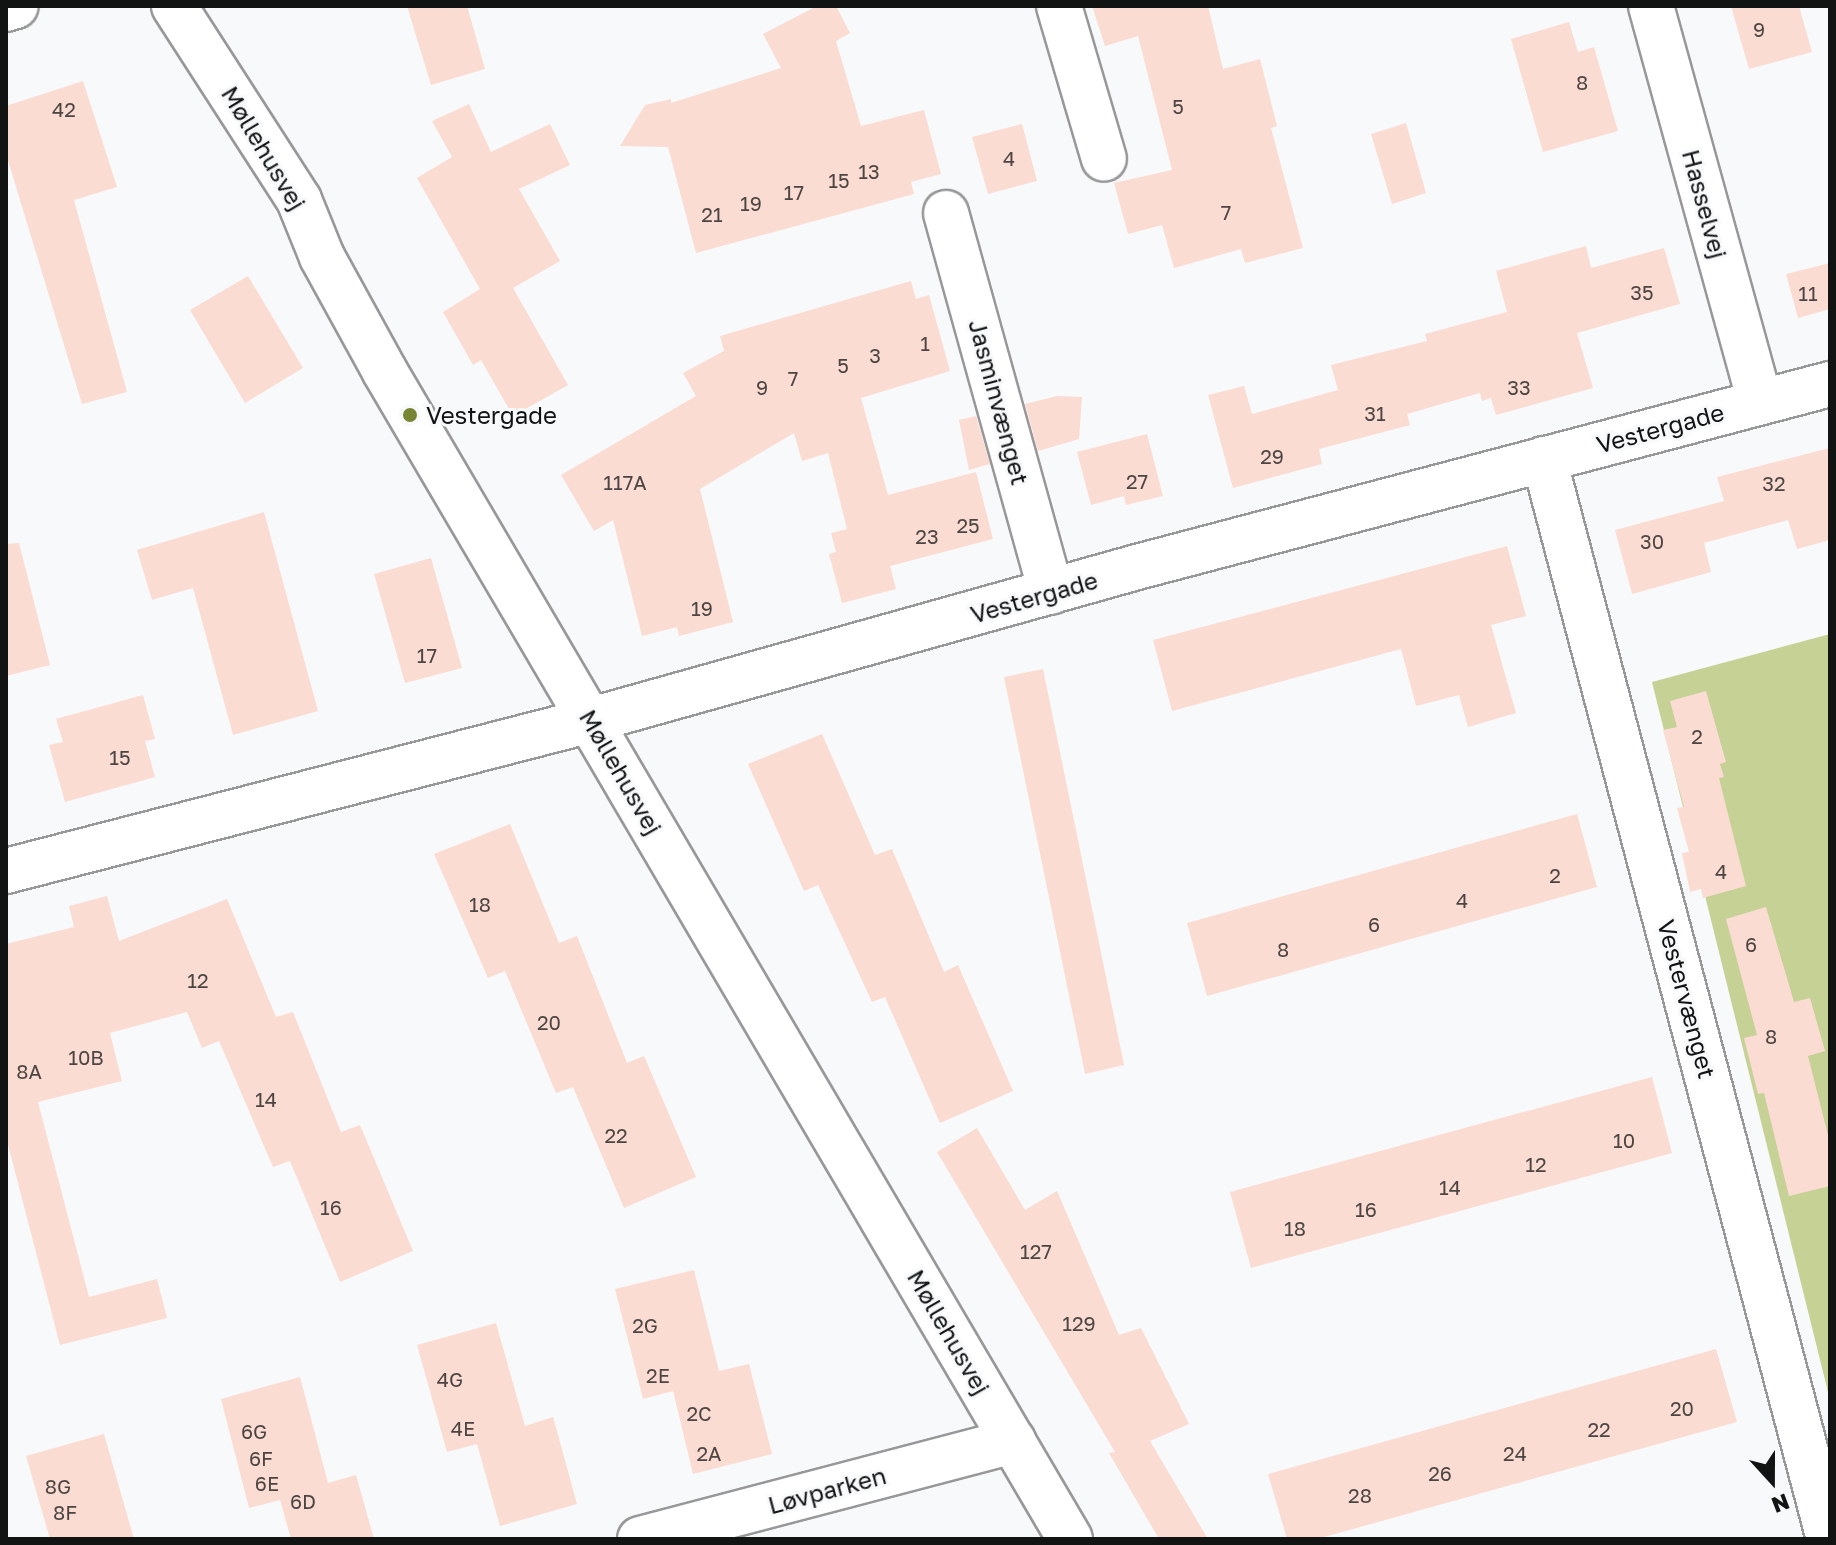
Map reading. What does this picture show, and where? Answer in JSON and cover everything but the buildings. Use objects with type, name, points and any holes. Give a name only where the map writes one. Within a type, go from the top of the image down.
[{"type":"street","points":[[6,9],[16,6]]},
{"type":"street","name":"Møllehusvej","points":[[174,6],[299,200],[322,257],[384,370],[1070,1539]]},
{"type":"street","points":[[1059,6],[1104,159]]},
{"type":"street","name":"Hasselvej","points":[[1651,6],[1760,402]]},
{"type":"street","name":"Jasminvænget","points":[[946,213],[1051,592]]},
{"type":"street","name":"Vestergade","points":[[6,871],[591,720],[1051,592],[1830,384]]},
{"type":"street","name":"Vestervænget","points":[[1544,459],[1829,1539]]},
{"type":"street","name":"Løvparken","points":[[640,1539],[1013,1441]]},
{"type":"green space","points":[[1830,634],[1830,1400],[1652,682]]},
{"type":"place","name":"Vestergade","points":[[410,415]]}]
